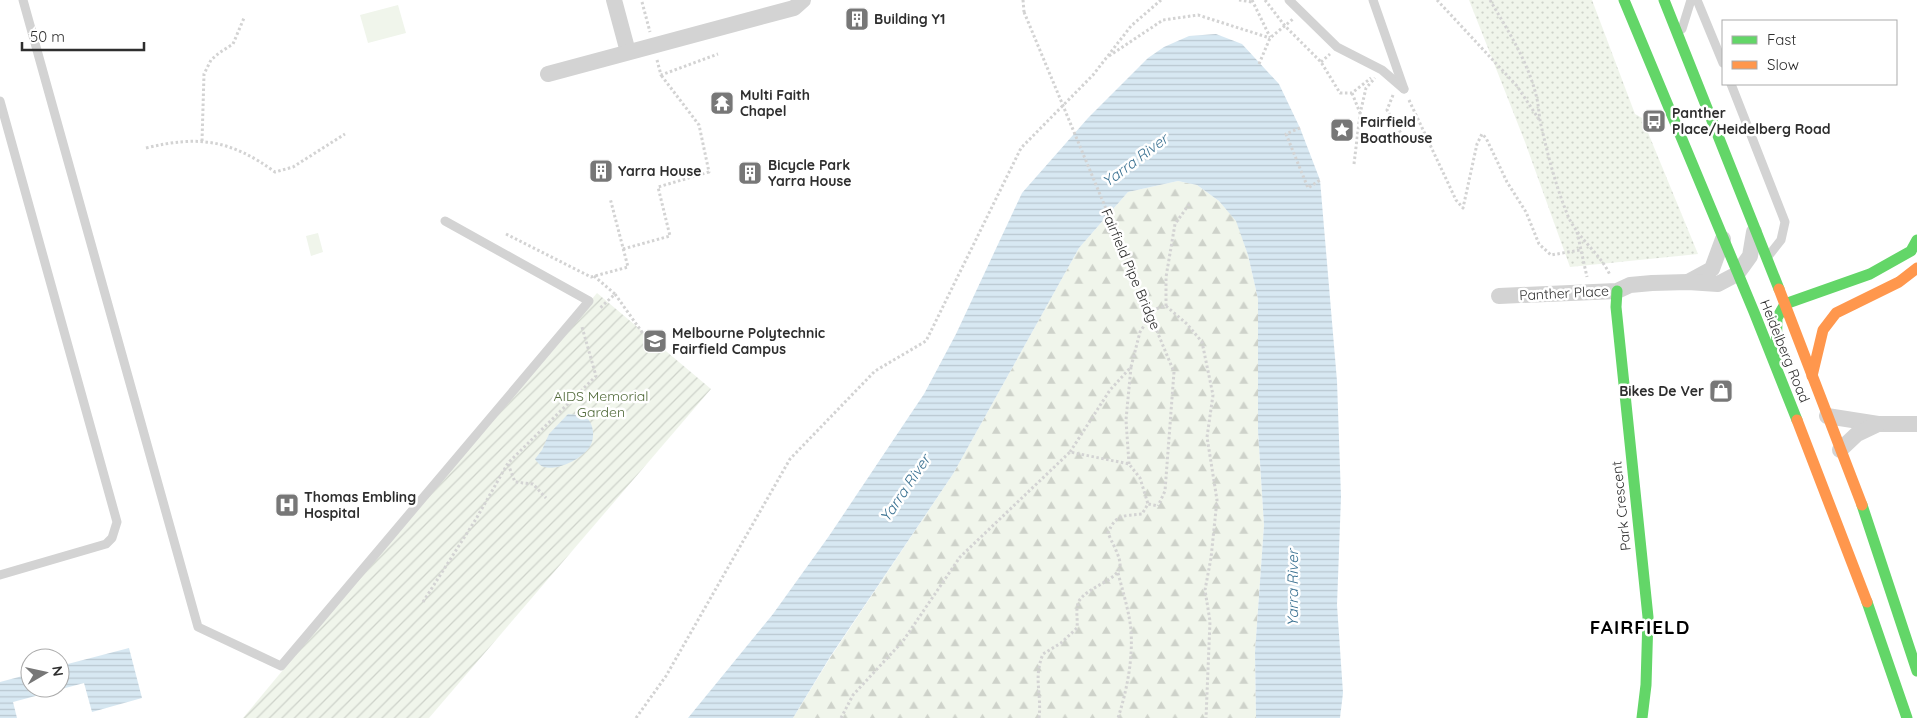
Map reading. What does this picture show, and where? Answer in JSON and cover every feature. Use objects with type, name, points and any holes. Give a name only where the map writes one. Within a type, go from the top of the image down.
[{"type":"main road","name":"Heidelberg Road","points":[[1624,0],[1710,197],[1723,239],[1857,572],[1907,718]]},
{"type":"main road","name":"Heidelberg Road","points":[[1664,0],[1680,38],[1734,187],[1755,227],[1870,528],[1916,665]]},
{"type":"main road","points":[[1776,368],[1777,318],[1785,304],[1870,274],[1914,254],[1917,240]]},
{"type":"main road","points":[[1812,376],[1823,330],[1836,313],[1899,282],[1917,268]]},
{"type":"main road","points":[[1870,274],[1879,292]]},
{"type":"main road","name":"Park Crescent","points":[[1617,290],[1616,307],[1648,617],[1646,685],[1642,718]]},
{"type":"street","points":[[614,0],[628,52]]},
{"type":"street","points":[[548,74],[794,8],[803,0]]},
{"type":"street","points":[[1738,274],[1750,256],[1755,227]]},
{"type":"street","name":"Panther Place","points":[[1688,282],[1712,269],[1723,239]]},
{"type":"street","name":"Panther Place","points":[[1499,296],[1617,290],[1630,285],[1688,282],[1718,284],[1738,274]]},
{"type":"street","points":[[1827,416],[1878,424],[1917,424]]},
{"type":"street","points":[[1840,450],[1857,434],[1878,424]]},
{"type":"lane","points":[[23,0],[198,626],[282,666],[589,301],[445,221]]},
{"type":"lane","points":[[1289,0],[1337,48],[1382,70],[1404,89]]},
{"type":"lane","points":[[1373,0],[1404,89]]},
{"type":"lane","points":[[1680,38],[1691,0]]},
{"type":"lane","points":[[1697,0],[1722,62]]},
{"type":"lane","points":[[1732,85],[1785,222],[1781,240],[1767,258]]},
{"type":"lane","points":[[0,101],[117,522],[112,538],[106,544],[0,574]]},
{"type":"path","name":"Fairfield Pipe Bridge","points":[[1023,0],[1024,12],[1174,372],[1166,491],[1158,506],[1148,504]]},
{"type":"path","points":[[636,718],[666,676],[790,459],[875,371],[926,341],[1021,148],[1093,75],[1131,26],[1161,0]]},
{"type":"path","points":[[1239,0],[1252,1],[1270,38]]},
{"type":"path","points":[[1265,0],[1286,26],[1321,62],[1340,93],[1352,93],[1382,70]]},
{"type":"path","points":[[1437,0],[1517,86],[1541,123]]},
{"type":"path","points":[[1490,0],[1525,62],[1537,99],[1552,170],[1569,217],[1577,231],[1605,265],[1617,290]]},
{"type":"path","points":[[623,249],[670,236],[658,187],[710,172],[699,125],[661,75],[642,2]]},
{"type":"path","points":[[1106,58],[1163,20],[1198,15],[1270,38]]},
{"type":"path","points":[[202,141],[204,74],[211,60],[233,44],[244,18]]},
{"type":"path","points":[[1259,64],[1270,38],[1286,26]]},
{"type":"path","points":[[661,75],[718,54]]},
{"type":"path","points":[[1354,164],[1360,114],[1366,88],[1382,70]]},
{"type":"path","points":[[1402,135],[1387,110],[1393,95],[1404,89],[1456,200],[1463,208],[1476,144],[1482,134],[1486,138],[1507,182],[1526,212],[1539,244],[1551,255],[1580,250]]},
{"type":"path","points":[[1352,93],[1360,114]]},
{"type":"path","points":[[1300,128],[1286,134],[1308,188],[1320,180]]},
{"type":"path","points":[[146,148],[202,141],[232,147],[256,158],[275,172],[293,167],[345,134]]},
{"type":"path","points":[[506,234],[591,277],[628,267],[610,198]]},
{"type":"path","points":[[1190,203],[1175,224],[1166,277],[1166,306],[1187,324],[1202,342],[1213,395],[1207,437],[1217,500],[1211,558],[1205,590],[1210,621],[1206,718]]},
{"type":"path","points":[[1577,231],[1591,292]]},
{"type":"path","points":[[594,276],[616,294],[644,335]]},
{"type":"path","points":[[595,313],[616,294]]},
{"type":"path","points":[[1118,718],[1128,686],[1131,630],[1118,574],[1120,566],[1108,533],[1112,522],[1121,516],[1142,514],[1148,504],[1140,478],[1129,464],[1126,420],[1131,367],[1140,332],[1155,309],[1166,306]]},
{"type":"path","points":[[423,602],[508,463],[596,376],[581,325]]},
{"type":"path","points":[[841,718],[853,695],[903,641],[960,557],[1070,452],[1110,390],[1131,367]]},
{"type":"path","points":[[1070,452],[1129,464]]},
{"type":"path","points":[[508,463],[515,482],[532,484],[546,498]]},
{"type":"path","points":[[1039,718],[1041,704],[1037,677],[1043,654],[1061,643],[1077,628],[1076,609],[1080,599],[1118,574]]},
{"type":"green space","points":[[1469,0],[1592,0],[1635,114],[1642,118],[1698,254],[1570,267],[1525,142]]},
{"type":"green space","points":[[398,5],[406,33],[368,43],[360,15]]},
{"type":"green space","points":[[1178,181],[1197,185],[1219,201],[1237,221],[1248,255],[1258,299],[1258,431],[1264,525],[1255,652],[1256,718],[793,718],[830,658],[953,474],[1079,248],[1128,192]]},
{"type":"green space","points":[[318,233],[323,252],[311,256],[306,236]]},
{"type":"green space","name":"AIDS Memorial Garden","points":[[597,293],[711,389],[429,718],[243,718]]},
{"type":"water","name":"Yarra River","points":[[1216,34],[1242,44],[1279,84],[1300,128],[1320,180],[1337,381],[1341,497],[1337,605],[1343,693],[1340,718],[1256,718],[1255,652],[1264,525],[1258,431],[1258,299],[1248,255],[1236,221],[1219,201],[1197,185],[1178,181],[1128,192],[1079,248],[953,474],[830,657],[793,718],[688,718],[773,614],[829,536],[924,394],[956,334],[1022,193],[1088,118],[1148,58],[1164,47],[1189,36]]},
{"type":"water","points":[[568,414],[582,415],[590,422],[593,440],[589,448],[581,456],[562,466],[550,468],[539,464],[535,459],[542,450],[549,434]]},
{"type":"water","points":[[129,648],[142,698],[92,712],[84,683],[70,687],[70,663]]},
{"type":"water","points":[[20,677],[20,698],[28,698],[13,702],[17,718],[0,718],[0,682]]},
{"type":"traffic: fast","points":[[1624,0],[1797,420]]},
{"type":"traffic: fast","points":[[1664,0],[1779,289]]},
{"type":"traffic: fast","points":[[1776,364],[1777,318],[1785,304],[1870,274],[1911,251],[1917,240]]},
{"type":"traffic: fast","points":[[1617,291],[1616,307],[1648,617],[1646,685],[1642,718]]},
{"type":"traffic: fast","points":[[1862,505],[1917,671]]},
{"type":"traffic: fast","points":[[1867,602],[1907,718]]},
{"type":"traffic: slow","points":[[1812,376],[1823,330],[1836,313],[1899,282],[1917,268]]},
{"type":"traffic: slow","points":[[1779,289],[1862,505]]},
{"type":"traffic: slow","points":[[1797,420],[1867,602]]},
{"type":"place","name":"Building Y1","points":[[857,19]]},
{"type":"place","name":"Multi Faith Chapel","points":[[722,103]]},
{"type":"place","name":"Panther Place/Heidelberg Road","points":[[1654,121]]},
{"type":"place","name":"Fairfield Boathouse","points":[[1342,130]]},
{"type":"place","name":"Yarra House","points":[[601,171]]},
{"type":"place","name":"Bicycle Park Yarra House","points":[[750,173]]},
{"type":"place","name":"Melbourne Polytechnic Fairfield Campus","points":[[655,341]]},
{"type":"place","name":"Bikes De Ver","points":[[1721,391]]},
{"type":"place","name":"Thomas Embling Hospital","points":[[287,505]]},
{"type":"district","name":"FAIRFIELD","points":[[1640,627]]}]
